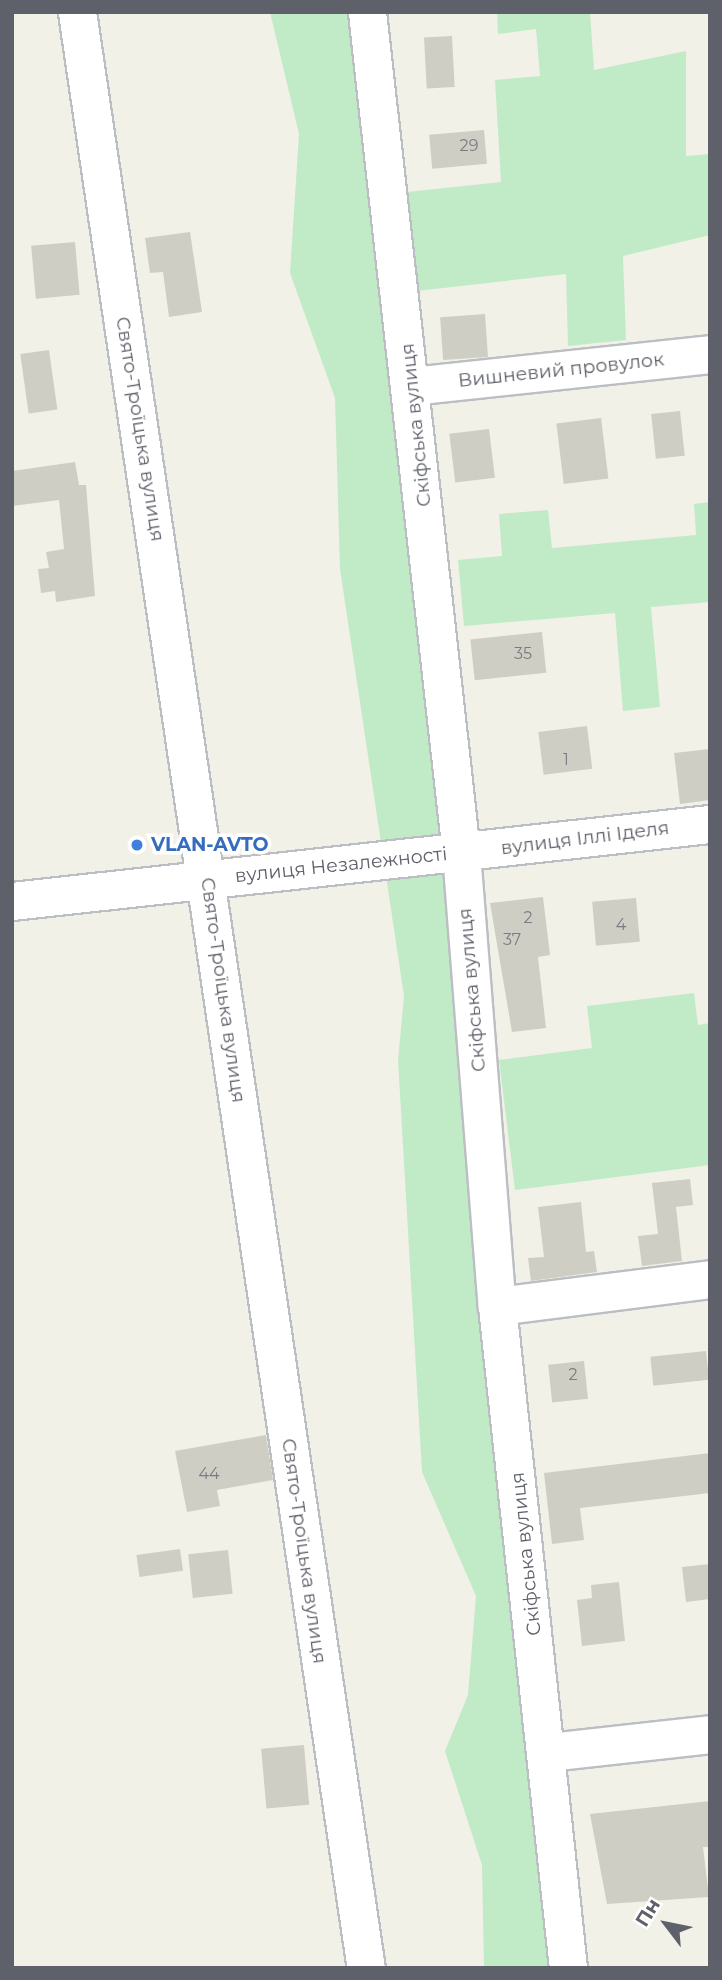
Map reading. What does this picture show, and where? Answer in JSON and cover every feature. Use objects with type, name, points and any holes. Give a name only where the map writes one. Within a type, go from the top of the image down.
[{"type":"street","name":"Свято-Троїцька вулиця","points":[[77,12],[366,1968]]},
{"type":"street","name":"Скіфська вулиця","points":[[367,12],[412,386],[461,853],[498,1306],[548,1752],[568,1968]]},
{"type":"street","name":"Вишневий провулок","points":[[412,386],[710,354]]},
{"type":"street","name":"вулиця Іллі Іделя","points":[[461,853],[710,824]]},
{"type":"street","name":"вулиця Незалежності","points":[[12,901],[207,878],[461,853]]},
{"type":"street","points":[[498,1306],[710,1279]]},
{"type":"street","points":[[548,1752],[710,1734]]},
{"type":"green space","points":[[270,12],[367,12],[568,1968],[484,1968],[482,1865],[445,1751],[468,1695],[476,1596],[422,1472],[398,1060],[404,996],[340,569],[335,398],[290,273],[299,134]]},
{"type":"green space","points":[[497,12],[590,12],[594,70],[686,51],[686,156],[710,154],[710,235],[623,256],[626,340],[568,346],[566,274],[417,291],[407,192],[501,182],[495,80],[540,76],[536,29],[498,34]]},
{"type":"green space","points":[[710,502],[710,602],[651,607],[660,707],[623,711],[615,613],[464,626],[458,560],[502,556],[499,514],[548,510],[552,548],[696,535],[694,504]]},
{"type":"green space","points":[[694,993],[698,1025],[710,1023],[710,1165],[515,1190],[499,1060],[592,1048],[587,1006]]},
{"type":"building","points":[[452,36],[455,87],[427,88],[424,37]]},
{"type":"building","points":[[484,130],[487,164],[432,169],[429,135]]},
{"type":"building","points":[[190,232],[202,312],[169,317],[163,272],[150,273],[145,238]]},
{"type":"building","points":[[75,242],[80,295],[36,299],[31,246]]},
{"type":"building","points":[[485,314],[488,357],[443,360],[440,317]]},
{"type":"building","points":[[49,350],[57,409],[29,413],[20,354]]},
{"type":"building","points":[[680,411],[685,456],[656,459],[651,414]]},
{"type":"building","points":[[601,418],[608,479],[564,484],[556,423]]},
{"type":"building","points":[[489,429],[495,478],[455,483],[449,434]]},
{"type":"building","points":[[75,462],[79,485],[86,485],[95,596],[56,602],[55,591],[41,593],[38,569],[49,568],[46,552],[64,549],[59,500],[12,506],[12,471]]},
{"type":"building","points":[[542,632],[546,673],[475,680],[470,640]]},
{"type":"building","points":[[587,726],[592,769],[544,775],[538,732]]},
{"type":"building","points":[[710,749],[710,800],[680,804],[674,753]]},
{"type":"building","points":[[543,897],[550,955],[538,957],[546,1028],[512,1032],[490,903]]},
{"type":"building","points":[[636,898],[640,942],[596,946],[592,902]]},
{"type":"building","points":[[690,1179],[693,1205],[676,1207],[682,1261],[642,1266],[638,1236],[658,1234],[652,1183]]},
{"type":"building","points":[[581,1202],[586,1252],[594,1251],[597,1272],[531,1281],[528,1258],[544,1257],[538,1207]]},
{"type":"building","points":[[706,1351],[709,1380],[653,1386],[650,1357]]},
{"type":"building","points":[[584,1361],[588,1399],[552,1403],[548,1365]]},
{"type":"building","points":[[266,1435],[273,1480],[217,1490],[220,1506],[187,1512],[175,1451]]},
{"type":"building","points":[[710,1453],[710,1493],[580,1508],[584,1540],[552,1544],[544,1473]]},
{"type":"building","points":[[180,1549],[183,1571],[139,1577],[136,1555]]},
{"type":"building","points":[[228,1550],[233,1594],[193,1598],[188,1554]]},
{"type":"building","points":[[710,1564],[710,1599],[686,1602],[682,1567]]},
{"type":"building","points":[[619,1582],[625,1641],[582,1646],[577,1600],[592,1598],[591,1585]]},
{"type":"building","points":[[304,1745],[309,1805],[266,1809],[261,1749]]},
{"type":"building","points":[[710,1801],[710,1847],[703,1847],[709,1897],[607,1904],[590,1814]]},
{"type":"place","name":"VLAN-AVTO","points":[[137,845]]}]
